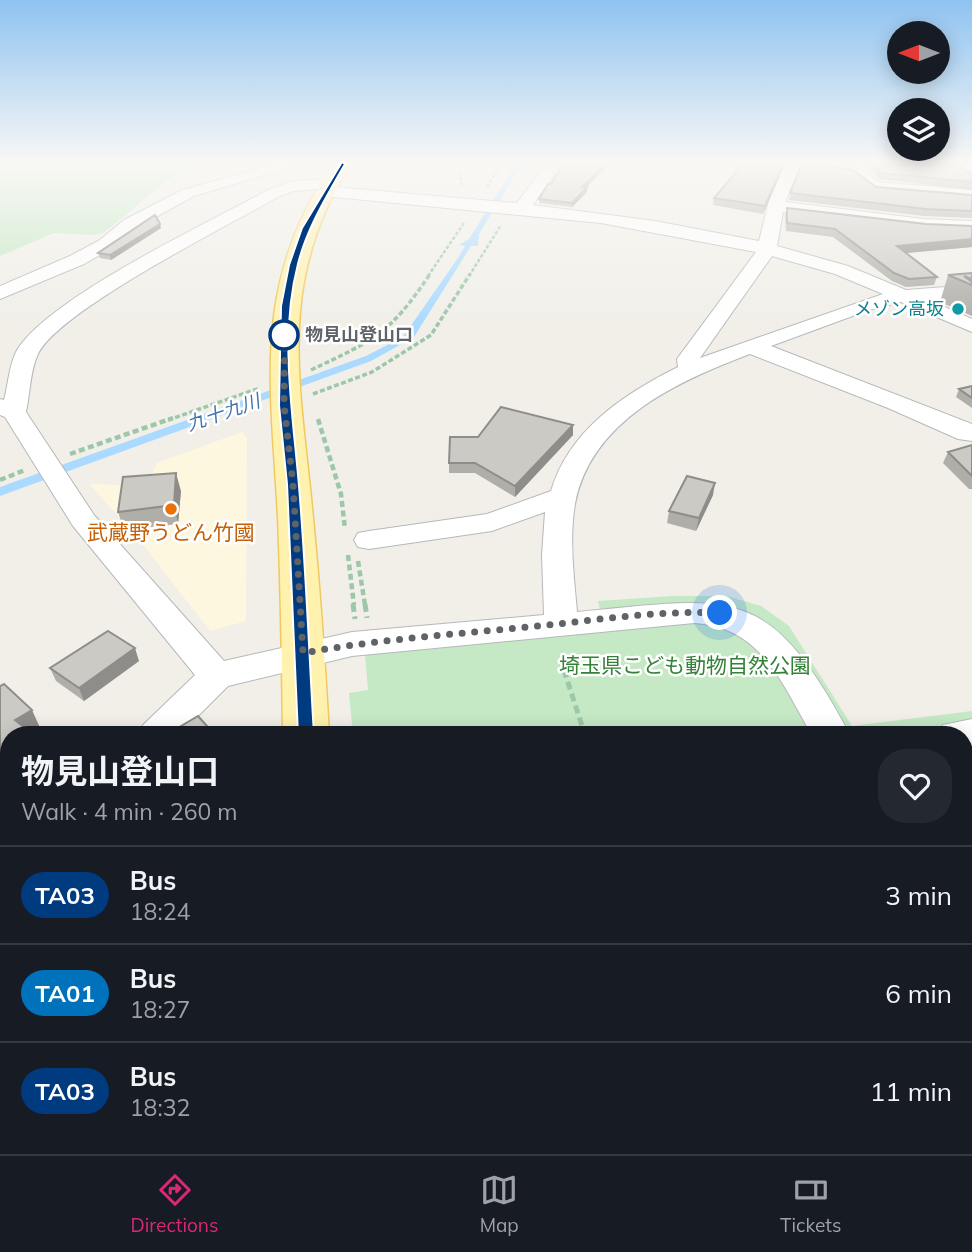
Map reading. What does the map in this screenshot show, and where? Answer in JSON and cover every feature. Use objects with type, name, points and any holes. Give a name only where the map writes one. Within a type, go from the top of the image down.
[{"type":"main road","points":[[306,726],[293,484],[299,398],[286,306],[293,265],[311,218]]},
{"type":"street","points":[[0,293],[77,260],[106,244],[142,218]]},
{"type":"street","points":[[216,676],[83,520],[7,409],[26,354],[33,342],[87,298],[230,218]]},
{"type":"street","points":[[579,218],[651,224],[767,249],[884,286],[972,326]]},
{"type":"street","points":[[690,369],[688,359],[767,249],[774,218]]},
{"type":"street","points":[[877,218],[972,226]]},
{"type":"street","points":[[561,624],[558,526],[563,496],[581,456],[599,433],[648,391],[690,369],[862,307],[902,296],[972,291]]},
{"type":"street","points":[[752,346],[967,434],[972,432]]},
{"type":"street","points":[[354,541],[492,522],[563,496]]},
{"type":"street","points":[[165,726],[216,676],[303,653],[352,644],[694,612],[720,613],[743,621],[770,643],[825,726]]},
{"type":"path","points":[[299,398],[403,314],[462,229],[465,218]]},
{"type":"path","points":[[51,472],[313,394],[372,372],[431,335],[440,326],[507,218]]},
{"type":"path","points":[[299,398],[341,494],[356,549],[369,629]]},
{"type":"path","points":[[353,625],[354,541]]},
{"type":"path","points":[[560,658],[582,726]]},
{"type":"shaded area","points":[[242,432],[247,438],[246,621],[210,631],[134,533],[89,484],[147,486],[157,463]]},
{"type":"green space","points":[[0,218],[122,218],[103,233],[54,233],[0,256]]},
{"type":"green space","name":"埼玉県こども動物自然公園","points":[[727,596],[761,606],[789,626],[852,726],[352,726],[349,693],[368,690],[365,653],[604,625],[598,601]]},
{"type":"green space","name":"埼玉県こども動物自然公園","points":[[972,711],[972,726],[852,726]]},
{"type":"water","name":"九十九川","points":[[482,218],[489,218],[479,234],[478,246],[471,246],[414,337],[371,361],[0,496],[0,487],[366,356],[403,337],[465,246],[459,245],[469,239]]},
{"type":"building","points":[[151,218],[157,218],[160,224],[110,255],[98,253]]},
{"type":"building","points":[[787,218],[873,218],[972,226],[972,239],[897,246],[937,277],[909,279],[894,273],[835,229],[787,223]]},
{"type":"building","points":[[972,273],[972,279],[964,276],[972,285],[948,275]]},
{"type":"building","points":[[972,386],[972,398],[959,389]]},
{"type":"building","points":[[501,407],[573,425],[515,486],[475,463],[449,463],[450,437],[478,437]]},
{"type":"building","points":[[972,445],[972,476],[948,452]]},
{"type":"building","points":[[176,473],[174,505],[118,512],[123,477]]},
{"type":"building","points":[[687,476],[715,483],[699,518],[669,511]]},
{"type":"building","points":[[108,631],[135,648],[79,688],[50,668]]},
{"type":"building","points":[[4,684],[32,710],[15,720],[23,726],[0,726],[0,686]]},
{"type":"building","points":[[198,716],[207,726],[181,726]]},
{"type":"bus line","name":"TA03","points":[[306,726],[293,484],[283,380],[286,306],[293,265],[311,218]]},
{"type":"place","name":"メゾン高坂","points":[[958,309]]},
{"type":"place","name":"物見山登山口","points":[[284,335]]},
{"type":"place","name":"武蔵野うどん竹國","points":[[171,509]]},
{"type":"route","points":[[284,335],[285,329],[284,405],[293,484],[303,653],[352,644],[694,612],[720,613]]}]
